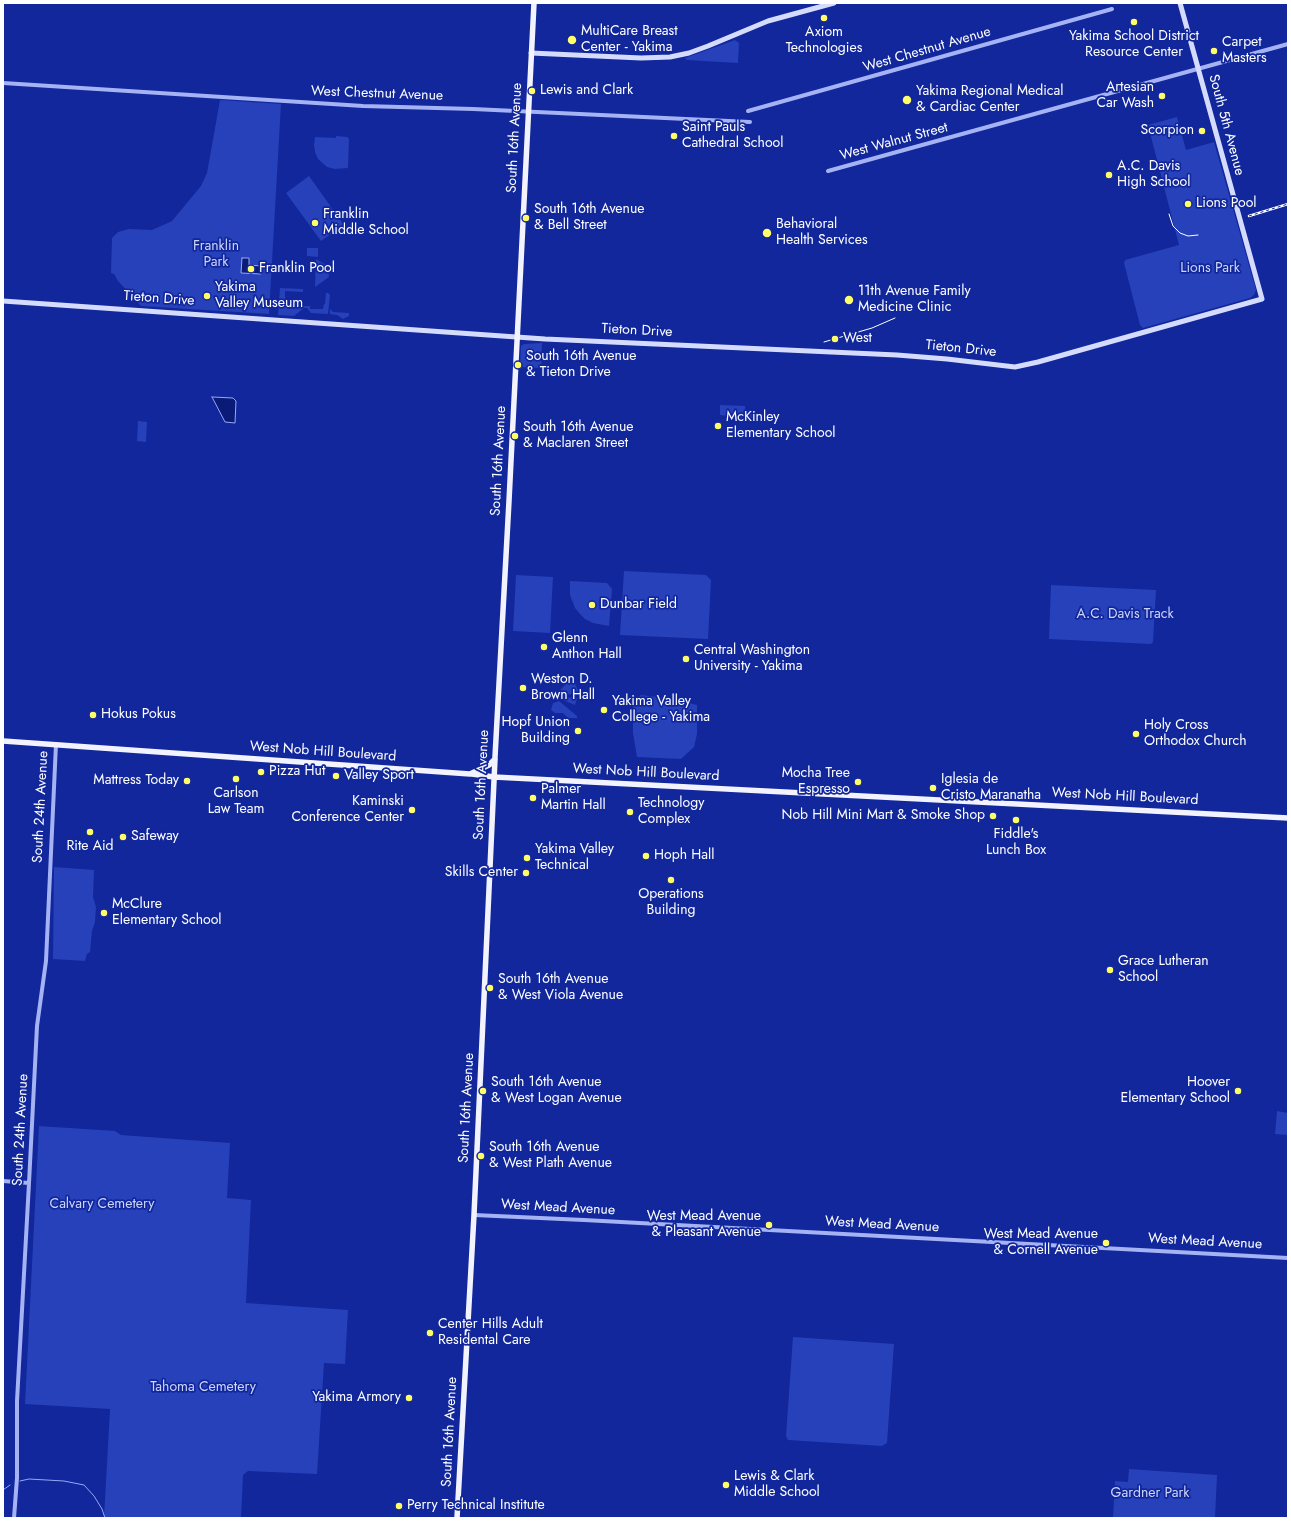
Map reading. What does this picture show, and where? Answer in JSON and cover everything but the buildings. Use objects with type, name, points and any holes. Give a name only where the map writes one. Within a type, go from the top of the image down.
[{"type":"main road","name":"South 16th Avenue","points":[[457,1518],[474,1215],[494,777],[534,3]]},
{"type":"main road","points":[[531,53],[641,58],[670,57],[696,51],[768,21],[834,3]]},
{"type":"main road","name":"South 5th Avenue","points":[[1180,3],[1262,300]]},
{"type":"main road","name":"Tieton Drive","points":[[3,301],[517,336],[947,358],[1015,367],[1262,300]]},
{"type":"main road","name":"West Nob Hill Boulevard","points":[[3,741],[471,774],[494,777],[1288,818]]},
{"type":"main road","points":[[471,774],[489,765],[495,758]]},
{"type":"street","name":"West Chestnut Avenue","points":[[748,111],[1112,10]]},
{"type":"street","name":"West Walnut Street","points":[[828,171],[1288,44]]},
{"type":"street","name":"West Chestnut Avenue","points":[[3,83],[363,106],[528,111],[750,122]]},
{"type":"street","name":"South 24th Avenue","points":[[14,1518],[17,1478],[17,1401],[37,1026],[46,961],[56,744]]},
{"type":"street","points":[[3,1182],[29,1184]]},
{"type":"street","name":"West Mead Avenue","points":[[474,1215],[1288,1258]]},
{"type":"green space","points":[[735,40],[739,43],[738,63],[687,60],[685,58]]},
{"type":"green space","name":"Franklin Park","points":[[220,100],[281,104],[269,314],[141,306],[118,281],[114,274],[111,273],[112,238],[118,232],[129,229],[152,230],[172,221],[201,186],[207,173]]},
{"type":"green space","name":"Lions Park","points":[[1177,117],[1186,150],[1214,142],[1256,290],[1254,295],[1250,298],[1143,328],[1140,325],[1124,263],[1125,260],[1179,245],[1148,125]]},
{"type":"green space","points":[[336,136],[347,137],[349,139],[348,168],[335,169],[327,167],[318,159],[315,152],[315,137],[336,138]]},
{"type":"green space","points":[[309,176],[344,225],[321,241],[286,193]]},
{"type":"green space","points":[[307,248],[318,248],[318,257],[307,256]]},
{"type":"green space","points":[[316,259],[328,266],[329,277],[315,287]]},
{"type":"green space","points":[[280,288],[303,289],[303,292],[285,291],[285,307],[310,306],[310,309],[323,309],[326,293],[328,293],[330,295],[328,314],[311,313],[307,308],[304,308],[294,316],[278,315]]},
{"type":"green space","points":[[330,309],[333,312],[349,313],[349,316],[343,319],[337,315],[330,314]]},
{"type":"green space","points":[[542,343],[541,368],[520,367],[521,346],[524,344]]},
{"type":"green space","points":[[720,405],[745,406],[745,410],[755,410],[754,420],[743,419],[743,421],[737,421],[733,417],[720,415]]},
{"type":"green space","points":[[138,421],[147,422],[146,442],[137,441]]},
{"type":"green space","points":[[624,571],[706,575],[711,580],[708,639],[620,635]]},
{"type":"green space","points":[[516,575],[553,577],[550,633],[513,631]]},
{"type":"green space","name":"Dunbar Field","points":[[570,581],[607,583],[612,589],[609,626],[593,623],[585,619],[580,614],[575,608],[570,595]]},
{"type":"green space","name":"A.C. Davis Track","points":[[1051,585],[1156,590],[1153,642],[1151,644],[1049,639]]},
{"type":"green space","points":[[569,681],[574,681],[579,693],[558,696],[557,693]]},
{"type":"green space","points":[[641,695],[674,699],[697,705],[697,734],[694,747],[681,759],[637,757],[633,733],[633,702]]},
{"type":"green space","points":[[561,697],[577,698],[575,705],[560,699]]},
{"type":"green space","points":[[559,701],[577,716],[577,718],[568,718],[563,713],[555,713],[551,710],[553,703]]},
{"type":"green space","points":[[54,867],[94,870],[93,897],[96,907],[95,922],[92,931],[90,952],[87,954],[85,961],[53,959]]},
{"type":"green space","points":[[1277,1111],[1288,1113],[1288,1135],[1275,1134]]},
{"type":"green space","name":"Tahoma Cemetery","points":[[39,1126],[115,1131],[121,1135],[230,1143],[227,1198],[251,1200],[246,1303],[348,1310],[345,1364],[324,1363],[317,1474],[248,1471],[243,1475],[241,1518],[104,1518],[110,1409],[25,1404]]},
{"type":"green space","points":[[793,1337],[894,1344],[887,1443],[882,1446],[788,1440],[786,1436]]},
{"type":"green space","name":"Gardner Park","points":[[1129,1469],[1217,1475],[1215,1518],[1113,1518],[1115,1481],[1128,1482]]},
{"type":"shaded area","name":"Franklin Pool","points":[[242,258],[249,258],[249,265],[261,266],[261,274],[241,273]]},
{"type":"shaded area","points":[[212,397],[233,398],[236,401],[235,423],[225,422]]},
{"type":"waterway","points":[[20,1481],[29,1479],[64,1481],[84,1485],[94,1496],[102,1509],[105,1518]]},
{"type":"waterway","points":[[3,1490],[10,1485]]},
{"type":"tram line","points":[[1169,214],[1173,226],[1180,233],[1188,236],[1198,235]]},
{"type":"tram line","points":[[824,342],[872,328],[895,318]]},
{"type":"railway","points":[[1249,216],[1288,204]]},
{"type":"place","name":"Axiom Technologies","points":[[824,18]]},
{"type":"place","name":"Yakima School District Resource Center","points":[[1134,22]]},
{"type":"place","name":"MultiCare Breast Center - Yakima","points":[[572,40]]},
{"type":"place","name":"Carpet Masters","points":[[1214,51]]},
{"type":"place","name":"Lewis and Clark","points":[[532,91]]},
{"type":"place","name":"Artesian Car Wash","points":[[1162,96]]},
{"type":"place","name":"Yakima Regional Medical & Cardiac Center","points":[[907,100]]},
{"type":"place","name":"Scorpion","points":[[1202,131]]},
{"type":"place","name":"Saint Pauls Cathedral School","points":[[674,136]]},
{"type":"place","name":"A.C. Davis High School","points":[[1109,175]]},
{"type":"place","name":"Lions Pool","points":[[1188,204]]},
{"type":"place","name":"South 16th Avenue & Bell Street","points":[[526,218]]},
{"type":"place","name":"Franklin Middle School","points":[[315,223]]},
{"type":"place","name":"Behavioral Health Services","points":[[767,233]]},
{"type":"place","name":"Franklin Pool","points":[[251,269]]},
{"type":"place","name":"Yakima Valley Museum","points":[[207,296]]},
{"type":"place","name":"11th Avenue Family Medicine Clinic","points":[[849,300]]},
{"type":"place","name":"West","points":[[835,339]]},
{"type":"place","name":"South 16th Avenue & Tieton Drive","points":[[518,365]]},
{"type":"place","name":"McKinley Elementary School","points":[[718,426]]},
{"type":"place","name":"South 16th Avenue & Maclaren Street","points":[[515,436]]},
{"type":"place","name":"Dunbar Field","points":[[592,605]]},
{"type":"place","name":"Glenn Anthon Hall","points":[[544,647]]},
{"type":"place","name":"Central Washington University - Yakima","points":[[686,659]]},
{"type":"place","name":"Weston D. Brown Hall","points":[[523,688]]},
{"type":"place","name":"Yakima Valley College - Yakima","points":[[604,710]]},
{"type":"place","name":"Hokus Pokus","points":[[93,715]]},
{"type":"place","name":"Hopf Union Building","points":[[578,731]]},
{"type":"place","name":"Holy Cross Orthodox Church","points":[[1136,734]]},
{"type":"place","name":"Pizza Hut","points":[[261,772]]},
{"type":"place","name":"Valley Sport","points":[[336,776]]},
{"type":"place","name":"Carlson Law Team","points":[[236,779]]},
{"type":"place","name":"Mattress Today","points":[[187,781]]},
{"type":"place","name":"Mocha Tree Espresso","points":[[858,782]]},
{"type":"place","name":"Iglesia de Cristo Maranatha","points":[[933,788]]},
{"type":"place","name":"Palmer Martin Hall","points":[[533,798]]},
{"type":"place","name":"Kaminski Conference Center","points":[[412,810]]},
{"type":"place","name":"Technology Complex","points":[[630,812]]},
{"type":"place","name":"Nob Hill Mini Mart & Smoke Shop","points":[[993,816]]},
{"type":"place","name":"Fiddle's Lunch Box","points":[[1016,820]]},
{"type":"place","name":"Rite Aid","points":[[90,832]]},
{"type":"place","name":"Safeway","points":[[123,837]]},
{"type":"place","name":"Hoph Hall","points":[[646,856]]},
{"type":"place","name":"Yakima Valley Technical","points":[[527,858]]},
{"type":"place","name":"Skills Center","points":[[526,873]]},
{"type":"place","name":"Operations Building","points":[[671,880]]},
{"type":"place","name":"McClure Elementary School","points":[[104,913]]},
{"type":"place","name":"Grace Lutheran School","points":[[1110,970]]},
{"type":"place","name":"South 16th Avenue & West Viola Avenue","points":[[490,988]]},
{"type":"place","name":"South 16th Avenue & West Logan Avenue","points":[[483,1091]]},
{"type":"place","name":"Hoover Elementary School","points":[[1238,1091]]},
{"type":"place","name":"South 16th Avenue & West Plath Avenue","points":[[481,1156]]},
{"type":"place","name":"West Mead Avenue & Pleasant Avenue","points":[[769,1225]]},
{"type":"place","name":"West Mead Avenue & Cornell Avenue","points":[[1106,1243]]},
{"type":"place","name":"Center Hills Adult Residental Care","points":[[430,1333]]},
{"type":"place","name":"Yakima Armory","points":[[409,1398]]},
{"type":"place","name":"Lewis & Clark Middle School","points":[[726,1485]]},
{"type":"place","name":"Perry Technical Institute","points":[[399,1506]]},
{"type":"park label","name":"Calvary Cemetery","points":[[102,1205]]}]
